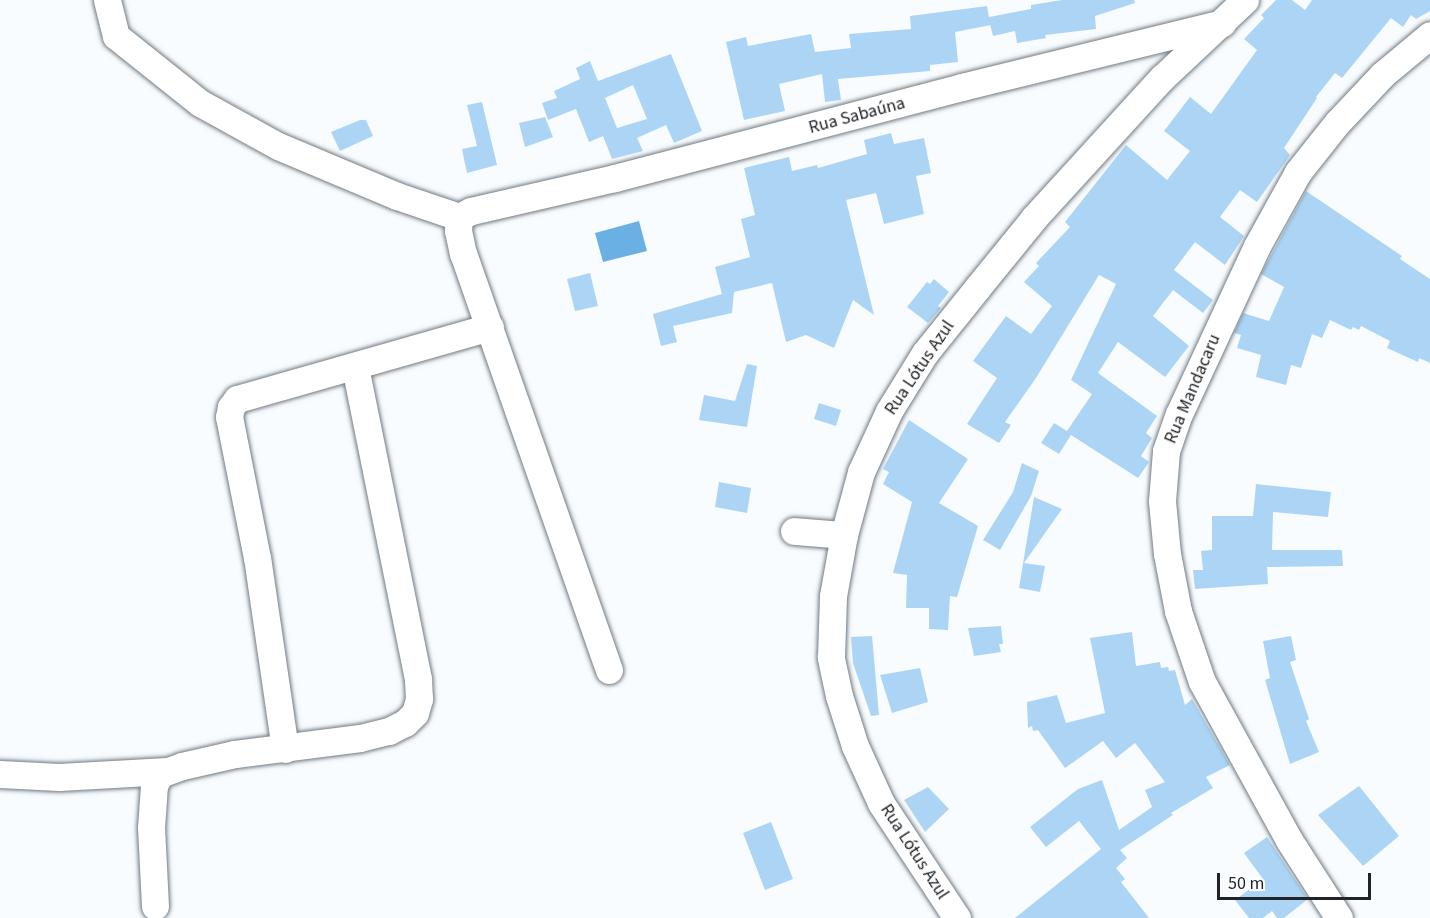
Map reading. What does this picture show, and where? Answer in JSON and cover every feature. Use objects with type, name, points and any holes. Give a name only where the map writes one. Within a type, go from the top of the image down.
[{"type":"street","points":[[107,0],[116,36],[200,103],[278,146],[397,196],[459,217],[458,231],[463,254],[609,670]]},
{"type":"street","name":"Rua Lótus Azul","points":[[957,918],[881,803],[855,746],[839,696],[831,647],[833,596],[844,535],[861,472],[888,411],[925,353],[1034,218],[1162,78],[1245,0]]},
{"type":"street","name":"Rua Sabaúna","points":[[459,217],[491,206],[615,178],[962,87],[1222,23]]},
{"type":"street","name":"Rua Mandacaru","points":[[1339,918],[1289,840],[1202,682],[1178,611],[1167,554],[1162,501],[1166,452],[1179,414],[1257,246],[1299,172],[1329,131],[1382,75],[1430,34]]},
{"type":"street","points":[[285,749],[257,558],[229,417],[231,407],[237,399],[490,327]]},
{"type":"street","points":[[155,906],[152,802],[154,785],[160,774],[235,754],[285,749],[389,731],[405,723],[415,713],[419,699],[418,679],[356,366]]},
{"type":"street","points":[[794,531],[844,535]]},
{"type":"street","points":[[0,774],[59,777],[167,771]]},
{"type":"water","points":[[639,221],[647,251],[603,262],[595,233]]},
{"type":"building","points":[[1062,0],[1134,0],[1135,3],[1095,16],[1096,29],[1045,35],[1046,38],[1017,43],[1015,31],[993,36],[990,25],[955,32],[958,62],[930,65],[930,71],[838,79],[841,100],[825,102],[822,74],[779,84],[785,111],[744,120],[726,42],[746,37],[748,46],[811,34],[815,52],[851,48],[849,34],[911,29],[910,16],[987,6],[989,17],[1031,9],[1031,5]]},
{"type":"building","points":[[1276,0],[1292,0],[1305,10],[1312,0],[1430,0],[1430,11],[1416,19],[1411,15],[1403,27],[1391,18],[1342,78],[1335,73],[1316,97],[1284,148],[1290,155],[1257,202],[1240,190],[1220,217],[1244,236],[1225,265],[1195,242],[1174,270],[1213,300],[1203,313],[1173,290],[1153,316],[1189,346],[1165,377],[1118,342],[1098,373],[1157,416],[1146,433],[1152,438],[1141,456],[1149,462],[1138,478],[1071,435],[1059,454],[1041,443],[1054,423],[1067,431],[1092,394],[1071,380],[1116,284],[1099,275],[1036,378],[1005,422],[1011,425],[999,443],[967,424],[997,378],[973,361],[1006,316],[1031,334],[1052,306],[1024,282],[1039,266],[1036,263],[1070,227],[1065,222],[1126,145],[1167,180],[1190,151],[1164,131],[1190,97],[1211,114],[1257,50],[1244,39],[1264,18],[1261,15]]},
{"type":"building","points":[[671,54],[702,131],[674,143],[666,125],[637,138],[643,151],[612,159],[603,136],[589,142],[576,109],[548,120],[542,103],[557,98],[554,91],[580,79],[576,68],[590,61],[598,81]],"holes":[[[633,85],[647,119],[617,128],[605,98]]]},
{"type":"building","points":[[482,102],[497,165],[467,173],[462,149],[477,146],[467,105]]},
{"type":"building","points":[[545,117],[553,137],[525,147],[519,123]]},
{"type":"building","points":[[360,120],[366,120],[373,136],[340,151],[331,132]]},
{"type":"building","points":[[891,133],[894,144],[924,138],[931,173],[916,176],[924,214],[884,224],[876,193],[846,200],[874,315],[853,300],[834,348],[806,335],[786,342],[772,283],[734,292],[732,313],[673,326],[677,342],[661,346],[653,314],[722,294],[715,267],[750,257],[741,219],[755,215],[744,168],[789,157],[792,171],[817,165],[818,168],[867,154],[864,140]]},
{"type":"building","points":[[1306,191],[1402,256],[1400,259],[1430,279],[1430,363],[1419,358],[1418,362],[1387,348],[1390,341],[1361,326],[1359,330],[1353,327],[1351,330],[1330,320],[1322,338],[1312,334],[1301,368],[1291,365],[1286,385],[1256,377],[1261,355],[1237,348],[1241,335],[1234,333],[1243,313],[1269,321],[1284,287],[1261,274]]},
{"type":"building","points":[[590,273],[598,306],[575,311],[567,279]]},
{"type":"building","points":[[934,279],[949,292],[938,306],[941,308],[928,323],[907,307],[927,282],[930,284]]},
{"type":"building","points":[[747,364],[757,366],[747,427],[699,420],[704,395],[735,401]]},
{"type":"building","points":[[819,403],[841,410],[836,426],[814,419]]},
{"type":"building","points":[[909,420],[968,459],[939,503],[978,526],[957,597],[950,596],[948,630],[929,629],[929,608],[906,608],[907,575],[893,573],[912,502],[883,484],[889,472],[883,469]]},
{"type":"building","points":[[1022,463],[1039,471],[1031,496],[1000,550],[983,540],[1013,492]]},
{"type":"building","points":[[719,482],[751,488],[747,513],[715,507]]},
{"type":"building","points":[[1256,484],[1331,492],[1328,517],[1273,512],[1272,550],[1342,550],[1343,566],[1267,567],[1268,584],[1195,589],[1193,570],[1203,570],[1201,551],[1212,550],[1212,516],[1253,516]]},
{"type":"building","points":[[1034,497],[1062,509],[1024,563],[1045,566],[1040,592],[1019,588]]},
{"type":"building","points":[[1001,626],[1003,644],[999,644],[1001,652],[974,656],[968,628]]},
{"type":"building","points":[[1132,632],[1136,666],[1160,662],[1161,668],[1168,667],[1169,671],[1175,670],[1185,705],[1192,699],[1230,765],[1206,777],[1213,788],[1171,813],[1173,815],[1120,850],[1127,858],[1116,868],[1125,879],[1121,882],[1149,918],[1015,918],[1101,849],[1079,821],[1046,847],[1030,827],[1078,789],[1102,780],[1119,830],[1152,807],[1145,790],[1165,782],[1135,743],[1116,758],[1103,741],[1065,768],[1038,730],[1033,731],[1032,726],[1028,728],[1027,702],[1057,695],[1066,723],[1105,713],[1090,638]]},
{"type":"building","points":[[872,636],[879,715],[871,716],[853,663],[851,637]]},
{"type":"building","points":[[1291,636],[1296,660],[1290,662],[1309,719],[1306,721],[1319,752],[1290,764],[1265,680],[1270,678],[1263,641]]},
{"type":"building","points":[[920,668],[928,702],[892,713],[880,675]]},
{"type":"building","points":[[1359,786],[1399,836],[1363,866],[1318,815]]},
{"type":"building","points":[[928,787],[949,809],[925,832],[904,800]]},
{"type":"building","points":[[771,822],[793,879],[765,890],[743,833]]},
{"type":"building","points":[[1267,837],[1308,899],[1284,918],[1277,918],[1272,911],[1263,918],[1249,918],[1235,900],[1263,879],[1244,853]]}]
